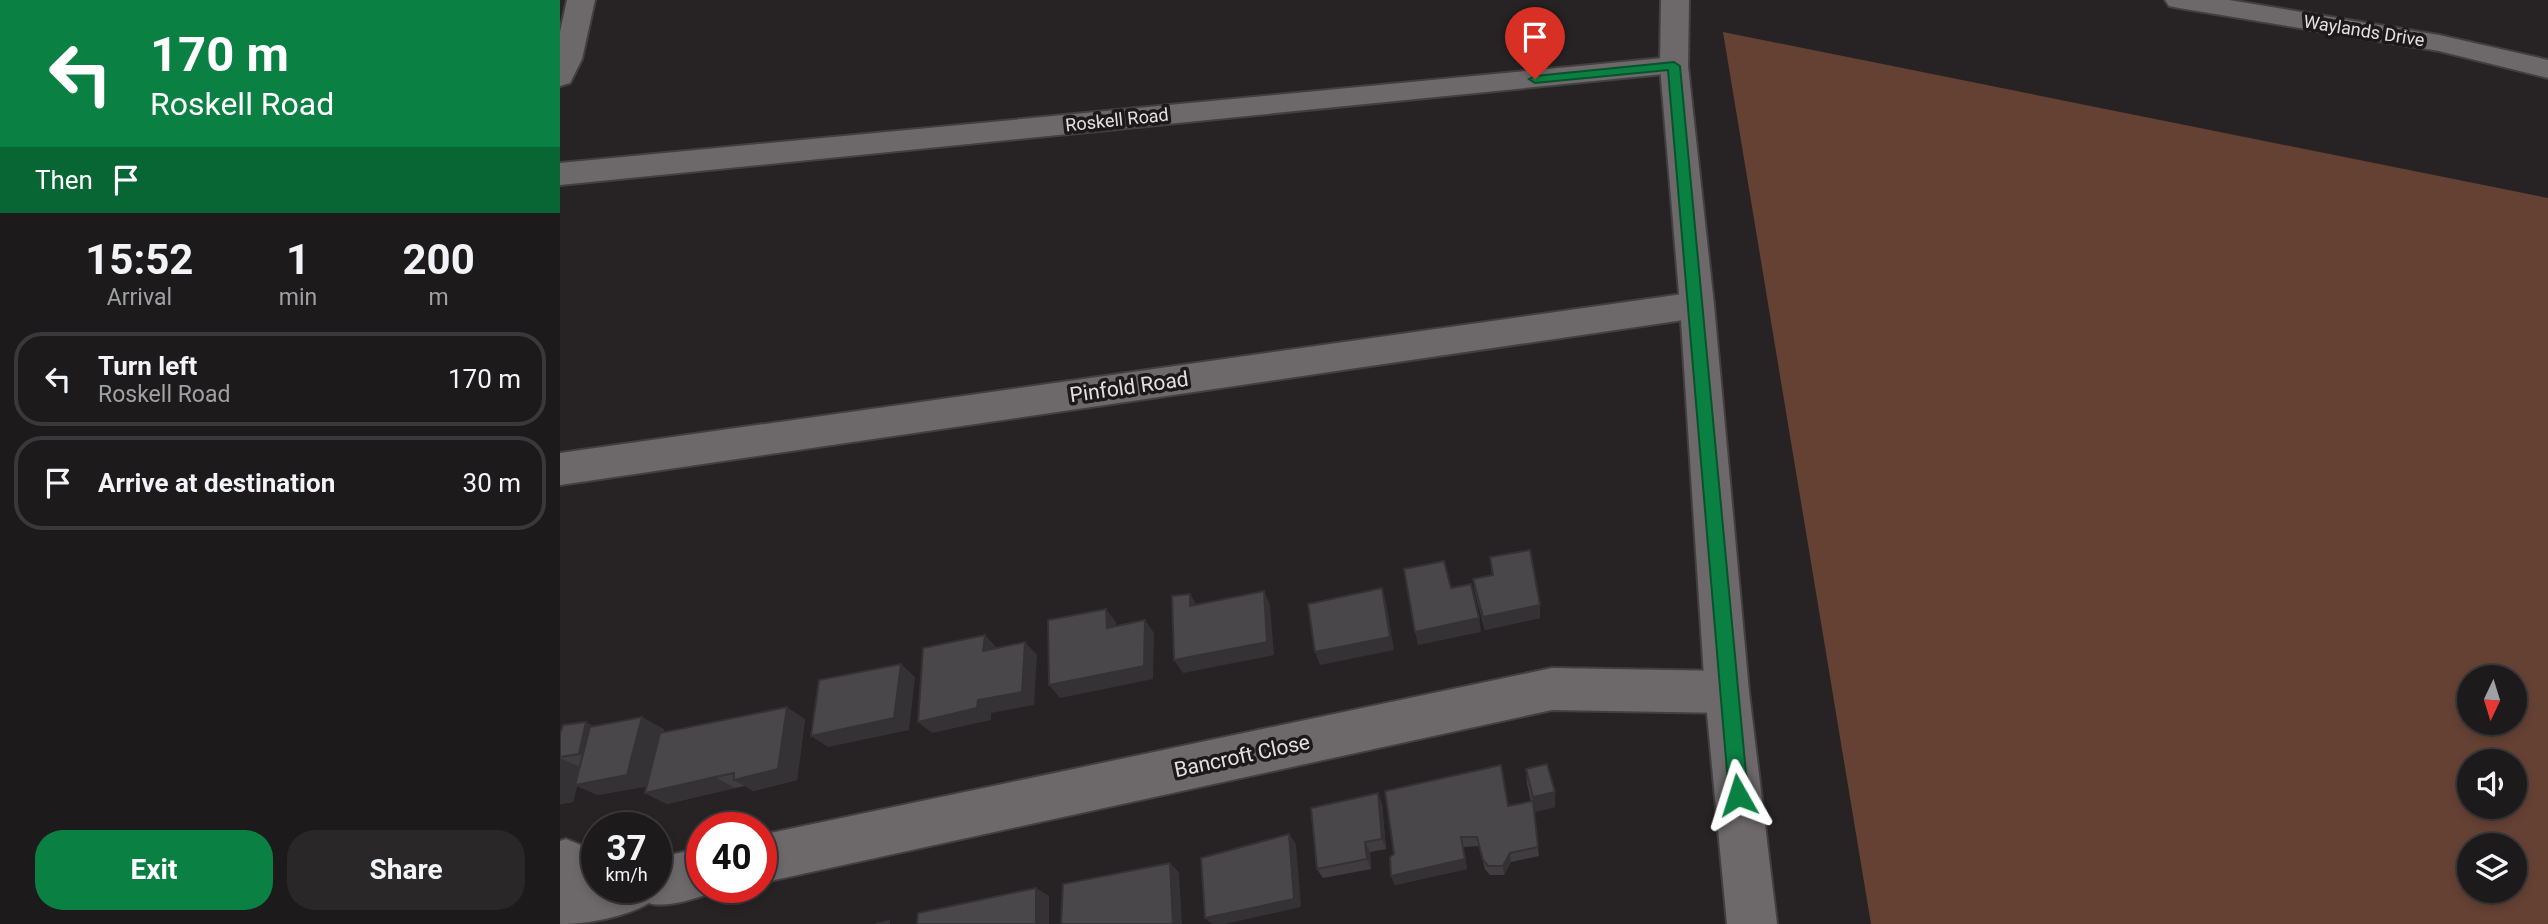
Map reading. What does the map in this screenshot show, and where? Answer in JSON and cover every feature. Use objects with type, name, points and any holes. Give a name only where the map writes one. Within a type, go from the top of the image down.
[{"type":"street","points":[[563,65],[581,0]]},
{"type":"street","points":[[1675,0],[1674,66],[1697,305],[1727,692],[1752,924]]},
{"type":"street","name":"Waylands Drive","points":[[2179,0],[2439,43],[2548,69]]},
{"type":"street","name":"Roskell Road","points":[[560,174],[1674,66]]},
{"type":"street","name":"Pinfold Road","points":[[560,469],[1697,305]]},
{"type":"street","name":"Bancroft Close","points":[[777,856],[1552,689],[1727,692]]},
{"type":"street","points":[[562,884],[581,885]]},
{"type":"shaded area","points":[[1723,32],[2548,198],[2548,924],[1871,924]]},
{"type":"building","points":[[1530,550],[1540,605],[1483,617],[1473,579],[1493,575],[1490,557]]},
{"type":"building","points":[[1444,561],[1451,588],[1471,584],[1479,618],[1415,632],[1404,569]]},
{"type":"building","points":[[1382,588],[1390,637],[1315,652],[1308,604]]},
{"type":"building","points":[[1264,591],[1267,642],[1174,660],[1172,596],[1190,594],[1190,606]]},
{"type":"building","points":[[1106,609],[1107,628],[1145,620],[1144,666],[1049,685],[1048,620]]},
{"type":"building","points":[[985,635],[983,651],[1025,642],[1022,692],[978,700],[977,708],[918,722],[923,648]]},
{"type":"building","points":[[901,664],[894,718],[811,736],[819,680]]},
{"type":"building","points":[[787,707],[778,769],[734,780],[734,773],[645,793],[660,733]]},
{"type":"building","points":[[642,717],[627,775],[575,785],[590,727]]},
{"type":"building","points":[[586,722],[579,754],[560,757],[560,734],[563,725]]},
{"type":"building","points":[[1547,764],[1555,792],[1533,797],[1526,769]]},
{"type":"building","points":[[1501,765],[1508,806],[1533,801],[1538,847],[1510,853],[1503,866],[1488,866],[1483,860],[1477,837],[1461,837],[1465,859],[1391,876],[1390,857],[1394,854],[1385,791]]},
{"type":"building","points":[[1378,793],[1382,839],[1365,842],[1367,859],[1317,869],[1311,808]]},
{"type":"building","points":[[1289,834],[1294,899],[1205,918],[1201,858]]},
{"type":"building","points":[[1170,863],[1173,924],[1061,924],[1063,884]]},
{"type":"building","points":[[1036,888],[1036,924],[917,924],[918,913]]},
{"type":"route","points":[[1535,79],[1674,66],[1738,795]]}]
